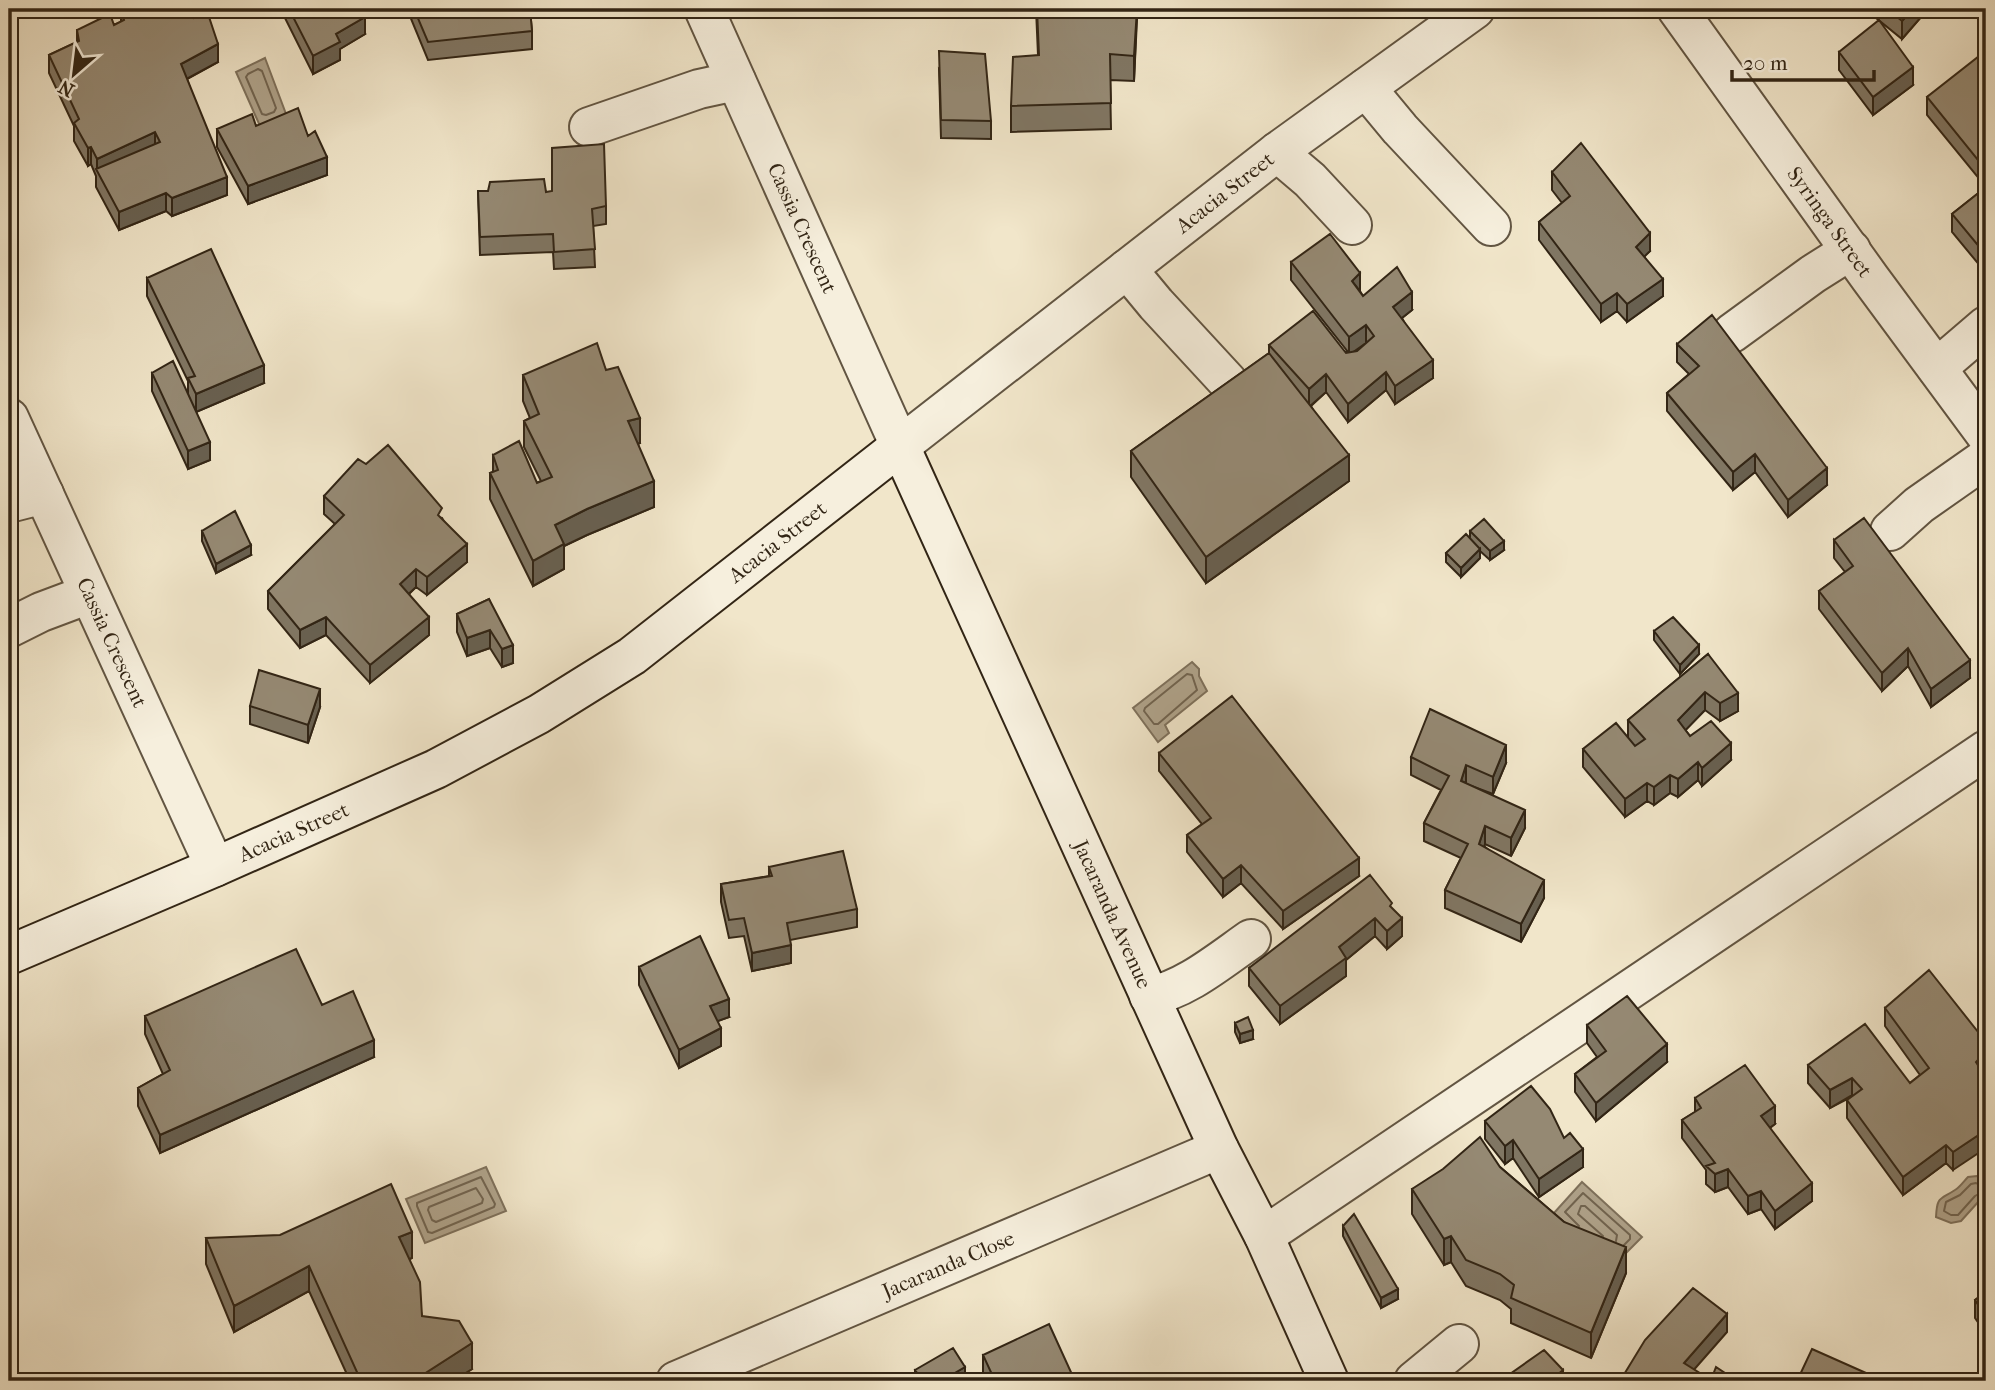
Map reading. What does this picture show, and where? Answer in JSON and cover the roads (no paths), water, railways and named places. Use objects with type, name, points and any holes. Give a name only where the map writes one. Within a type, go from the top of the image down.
[{"type":"street","name":"Cassia Crescent","points":[[704,9],[900,446]]},
{"type":"street","name":"Acacia Street","points":[[9,955],[436,769],[539,714],[632,656],[1277,152],[1475,9]]},
{"type":"street","name":"Syringa Street","points":[[1677,9],[1986,435]]},
{"type":"street","points":[[590,127],[699,89],[736,81]]},
{"type":"street","points":[[1366,88],[1400,129],[1491,226]]},
{"type":"street","points":[[1277,152],[1310,180],[1352,225]]},
{"type":"street","points":[[1731,333],[1851,250]]},
{"type":"street","points":[[1127,269],[1228,382]]},
{"type":"street","points":[[1937,368],[1986,326]]},
{"type":"street","name":"Cassia Crescent","points":[[9,418],[26,499],[89,594],[215,867]]},
{"type":"street","name":"Jacaranda Avenue","points":[[900,446],[1219,1149],[1264,1236],[1329,1381]]},
{"type":"street","points":[[1890,531],[1919,505],[1986,458]]},
{"type":"street","points":[[9,628],[41,612],[89,594]]},
{"type":"street","points":[[1264,1236],[1986,750]]},
{"type":"street","points":[[1149,996],[1163,994],[1185,983],[1251,939]]},
{"type":"street","name":"Jacaranda Close","points":[[676,1381],[1219,1149]]},
{"type":"street","points":[[1413,1381],[1459,1344]]},
{"type":"water","points":[[265,58],[286,114],[260,126],[236,72]]},
{"type":"water","points":[[1192,662],[1199,669],[1199,676],[1207,691],[1165,725],[1169,733],[1158,742],[1133,708]]},
{"type":"water","points":[[486,1167],[506,1211],[425,1243],[406,1199]]},
{"type":"water","points":[[1977,1176],[1986,1181],[1986,1200],[1979,1201],[1961,1221],[1951,1223],[1936,1217],[1940,1199],[1957,1189],[1968,1177]]},
{"type":"water","points":[[1582,1182],[1642,1237],[1613,1266],[1554,1213]]}]
